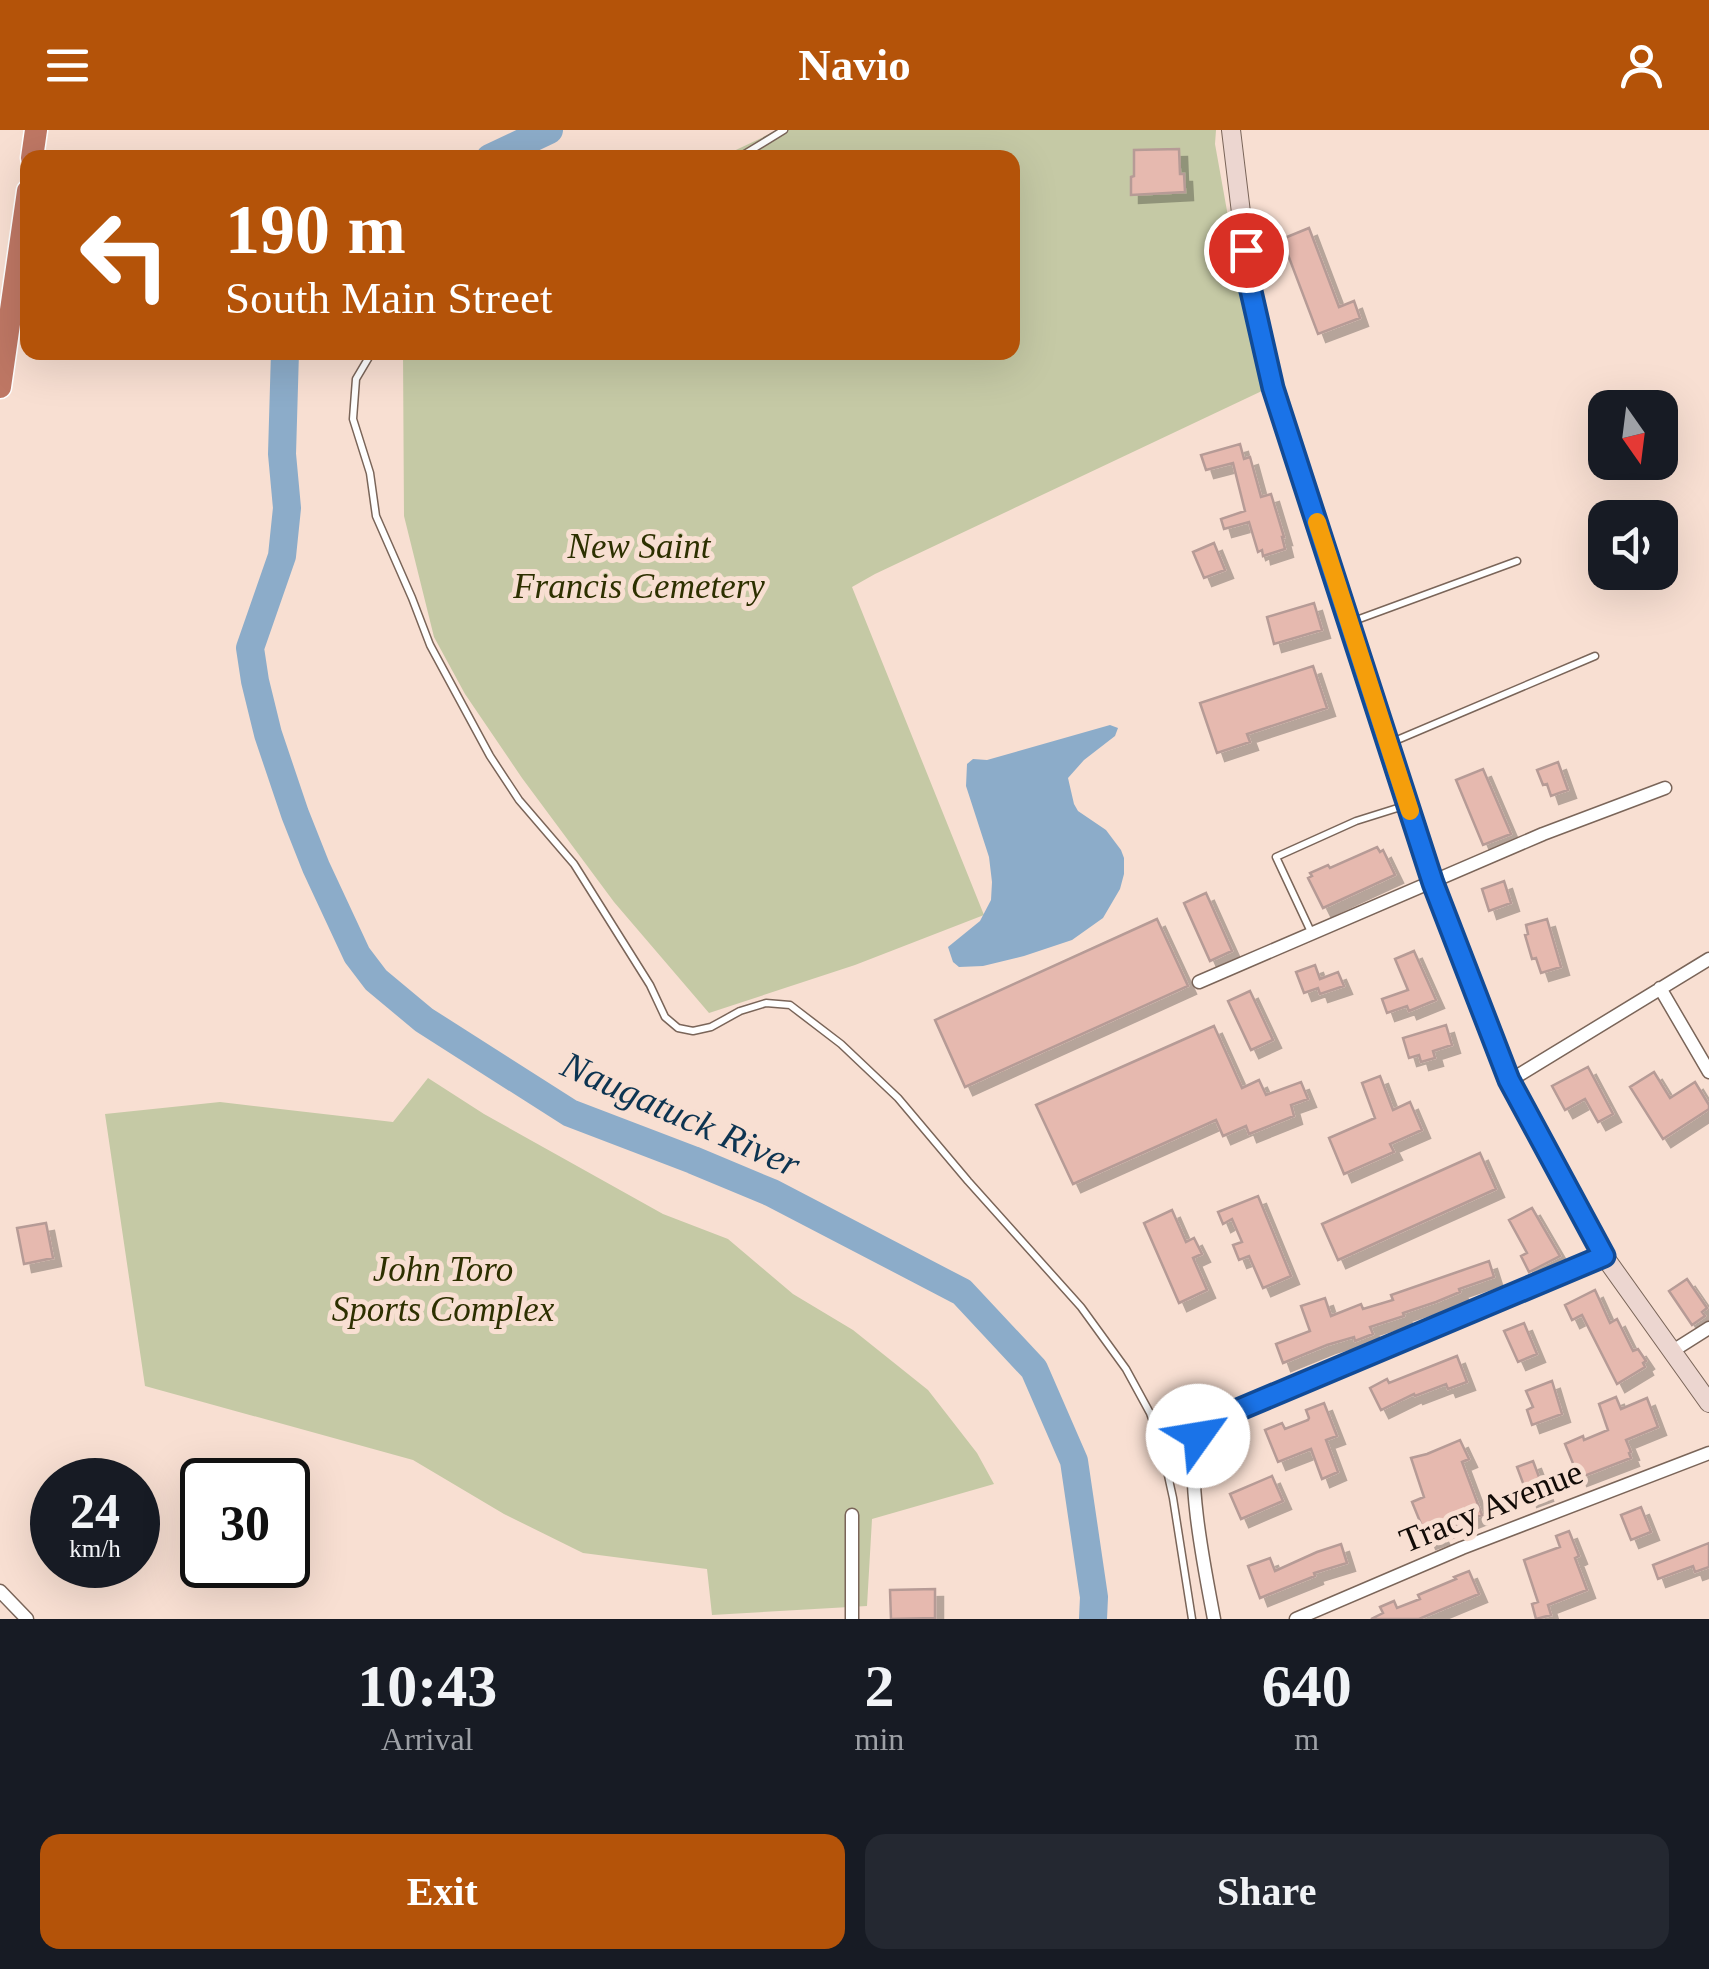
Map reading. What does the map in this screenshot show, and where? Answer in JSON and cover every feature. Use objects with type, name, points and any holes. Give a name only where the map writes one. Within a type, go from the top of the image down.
[{"type":"highway","points":[[0,387],[20,247]]},
{"type":"main road","points":[[1232,130],[1250,287],[1273,388],[1433,883],[1509,1080],[1604,1256],[1709,1404]]},
{"type":"street","points":[[1199,982],[1543,834],[1666,788]]},
{"type":"street","points":[[1509,1080],[1709,959]]},
{"type":"street","points":[[1660,988],[1709,1072]]},
{"type":"street","points":[[1214,1619],[1201,1548],[1194,1467],[1198,1436],[1214,1420],[1604,1256]]},
{"type":"street","points":[[1671,1352],[1709,1328]]},
{"type":"street","name":"Tracy Avenue","points":[[1296,1619],[1462,1548],[1709,1453]]},
{"type":"street","points":[[852,1515],[852,1619]]},
{"type":"street","points":[[0,1591],[27,1619]]},
{"type":"lane","points":[[751,150],[784,130]]},
{"type":"lane","points":[[367,360],[356,379],[353,419],[370,473],[376,516],[430,645],[490,756],[520,800],[574,864],[665,1018],[678,1028],[692,1030],[711,1027],[740,1011],[766,1003],[790,1005],[841,1044],[898,1098],[1081,1306],[1126,1369],[1150,1413],[1173,1498],[1192,1619]]},
{"type":"lane","points":[[1350,622],[1517,561]]},
{"type":"lane","points":[[1389,744],[1595,656]]},
{"type":"lane","points":[[1312,934],[1276,857],[1356,821],[1408,805]]},
{"type":"green space","name":"New Saint Francis Cemetery","points":[[778,130],[1216,130],[1215,144],[1241,289],[1264,390],[852,587],[984,915],[855,965],[709,1013],[614,902],[522,778],[465,694],[434,637],[404,516],[403,360],[1020,360],[1020,150],[736,150]]},
{"type":"green space","name":"John Toro Sports Complex","points":[[428,1078],[484,1114],[663,1214],[728,1239],[793,1294],[853,1330],[928,1390],[977,1453],[994,1484],[872,1519],[867,1606],[712,1615],[707,1569],[583,1553],[504,1514],[413,1460],[145,1386],[105,1114],[220,1102],[393,1122]]},
{"type":"water","points":[[1110,725],[1118,728],[1115,736],[1068,778],[1078,811],[1106,830],[1124,858],[1120,889],[1103,918],[1072,940],[983,966],[959,967],[948,947],[980,921],[991,900],[992,882],[989,857],[966,786],[967,764],[973,759],[987,760]]},
{"type":"building","points":[[1179,149],[1185,192],[1131,195],[1134,150]]},
{"type":"building","points":[[1309,228],[1339,307],[1354,301],[1360,318],[1318,334],[1282,239]]},
{"type":"building","points":[[1240,444],[1244,459],[1250,457],[1261,497],[1271,494],[1284,537],[1285,549],[1263,556],[1262,550],[1258,552],[1249,522],[1224,529],[1221,519],[1245,511],[1233,463],[1206,470],[1201,455]]},
{"type":"building","points":[[1214,543],[1225,570],[1204,578],[1193,552]]},
{"type":"building","points":[[1314,603],[1322,630],[1274,644],[1267,617]]},
{"type":"building","points":[[1313,666],[1327,708],[1247,734],[1250,742],[1217,753],[1200,703]]},
{"type":"building","points":[[1558,762],[1568,790],[1551,796],[1537,770]]},
{"type":"building","points":[[1483,769],[1511,834],[1483,845],[1456,780]]},
{"type":"building","points":[[1377,847],[1380,852],[1383,850],[1395,875],[1323,908],[1308,878],[1310,873]]},
{"type":"building","points":[[1504,881],[1511,903],[1489,911],[1482,889]]},
{"type":"building","points":[[1206,893],[1232,951],[1210,961],[1184,903]]},
{"type":"building","points":[[1157,919],[1188,986],[965,1087],[935,1020]]},
{"type":"building","points":[[1547,919],[1561,967],[1541,973],[1536,958],[1532,959],[1526,925]]},
{"type":"building","points":[[1414,951],[1436,1000],[1409,1011],[1407,1006],[1387,1013],[1382,999],[1408,990],[1395,959]]},
{"type":"building","points":[[1315,965],[1320,979],[1338,972],[1344,986],[1320,994],[1318,988],[1304,993],[1296,972]]},
{"type":"building","points":[[1250,991],[1273,1040],[1251,1050],[1228,1001]]},
{"type":"building","points":[[1446,1025],[1452,1045],[1433,1051],[1435,1058],[1421,1062],[1419,1055],[1409,1058],[1403,1038]]},
{"type":"building","points":[[1214,1026],[1242,1088],[1259,1080],[1266,1095],[1301,1082],[1308,1099],[1291,1105],[1294,1116],[1249,1134],[1246,1126],[1223,1136],[1216,1120],[1073,1184],[1036,1105]]},
{"type":"building","points":[[1588,1067],[1613,1114],[1598,1122],[1585,1099],[1565,1110],[1552,1086]]},
{"type":"building","points":[[1654,1072],[1670,1098],[1695,1082],[1709,1105],[1709,1109],[1663,1139],[1630,1087]]},
{"type":"building","points":[[1380,1076],[1393,1110],[1410,1102],[1422,1130],[1390,1144],[1394,1152],[1344,1174],[1329,1138],[1375,1118],[1362,1083]]},
{"type":"building","points":[[1480,1153],[1496,1189],[1338,1260],[1322,1224]]},
{"type":"building","points":[[1258,1196],[1291,1276],[1263,1288],[1249,1256],[1239,1260],[1233,1245],[1242,1242],[1232,1219],[1223,1224],[1218,1212]]},
{"type":"building","points":[[1532,1208],[1560,1256],[1529,1272],[1521,1256],[1527,1253],[1509,1220]]},
{"type":"building","points":[[1172,1210],[1186,1242],[1194,1238],[1202,1254],[1193,1258],[1207,1290],[1179,1303],[1144,1223]]},
{"type":"building","points":[[46,1223],[53,1258],[24,1264],[17,1228]]},
{"type":"building","points":[[1489,1261],[1494,1277],[1370,1327],[1373,1334],[1327,1345],[1283,1363],[1276,1344],[1310,1331],[1301,1306],[1325,1298],[1331,1316],[1361,1304],[1363,1309],[1393,1300],[1391,1295]]},
{"type":"building","points":[[1687,1279],[1707,1308],[1702,1312],[1705,1316],[1692,1325],[1669,1291]]},
{"type":"building","points":[[1595,1290],[1610,1323],[1617,1319],[1633,1351],[1638,1349],[1646,1361],[1645,1367],[1617,1384],[1582,1315],[1572,1320],[1565,1305]]},
{"type":"building","points":[[1524,1323],[1537,1354],[1518,1362],[1504,1331]]},
{"type":"building","points":[[1457,1356],[1467,1382],[1414,1394],[1381,1410],[1370,1388]]},
{"type":"building","points":[[1552,1381],[1562,1414],[1532,1425],[1527,1410],[1533,1407],[1526,1391]]},
{"type":"building","points":[[1616,1397],[1621,1409],[1647,1398],[1658,1427],[1626,1440],[1631,1458],[1579,1478],[1565,1444],[1608,1430],[1599,1404]]},
{"type":"building","points":[[1324,1403],[1337,1436],[1326,1440],[1338,1472],[1322,1479],[1311,1449],[1278,1462],[1265,1430],[1282,1423],[1285,1429],[1308,1420],[1306,1410]]},
{"type":"building","points":[[1460,1440],[1469,1459],[1462,1462],[1482,1515],[1439,1532],[1441,1536],[1428,1541],[1412,1502],[1424,1497],[1411,1458]]},
{"type":"building","points":[[1533,1461],[1545,1493],[1529,1499],[1517,1467]]},
{"type":"building","points":[[1272,1476],[1283,1501],[1241,1519],[1230,1494]]},
{"type":"building","points":[[1641,1507],[1651,1532],[1631,1540],[1621,1515]]},
{"type":"building","points":[[1569,1531],[1587,1590],[1548,1605],[1551,1615],[1536,1619],[1532,1604],[1538,1602],[1524,1560],[1560,1547],[1556,1536]]},
{"type":"building","points":[[1709,1543],[1709,1567],[1695,1572],[1693,1566],[1658,1579],[1653,1565]]},
{"type":"building","points":[[1341,1544],[1347,1563],[1314,1573],[1315,1576],[1260,1598],[1248,1566],[1270,1558],[1275,1571]]},
{"type":"building","points":[[1469,1571],[1479,1594],[1419,1619],[1371,1619],[1383,1613],[1380,1607],[1394,1601],[1397,1608],[1420,1599],[1418,1595]]},
{"type":"building","points":[[935,1589],[935,1618],[891,1619],[890,1590]]},
{"type":"waterway","name":"Naugatuck River","points":[[507,150],[549,130]]},
{"type":"waterway","name":"Naugatuck River","points":[[285,360],[282,454],[287,508],[282,556],[250,648],[268,734],[295,814],[357,955],[376,980],[424,1020],[570,1113],[772,1193],[962,1292],[1034,1369],[1074,1461],[1094,1597],[1093,1619]]},
{"type":"slow traffic","points":[[1317,522],[1410,811]]},
{"type":"route","points":[[1198,1436],[1214,1420],[1604,1256],[1509,1080],[1433,883],[1273,388],[1250,287],[1246,250]]}]
